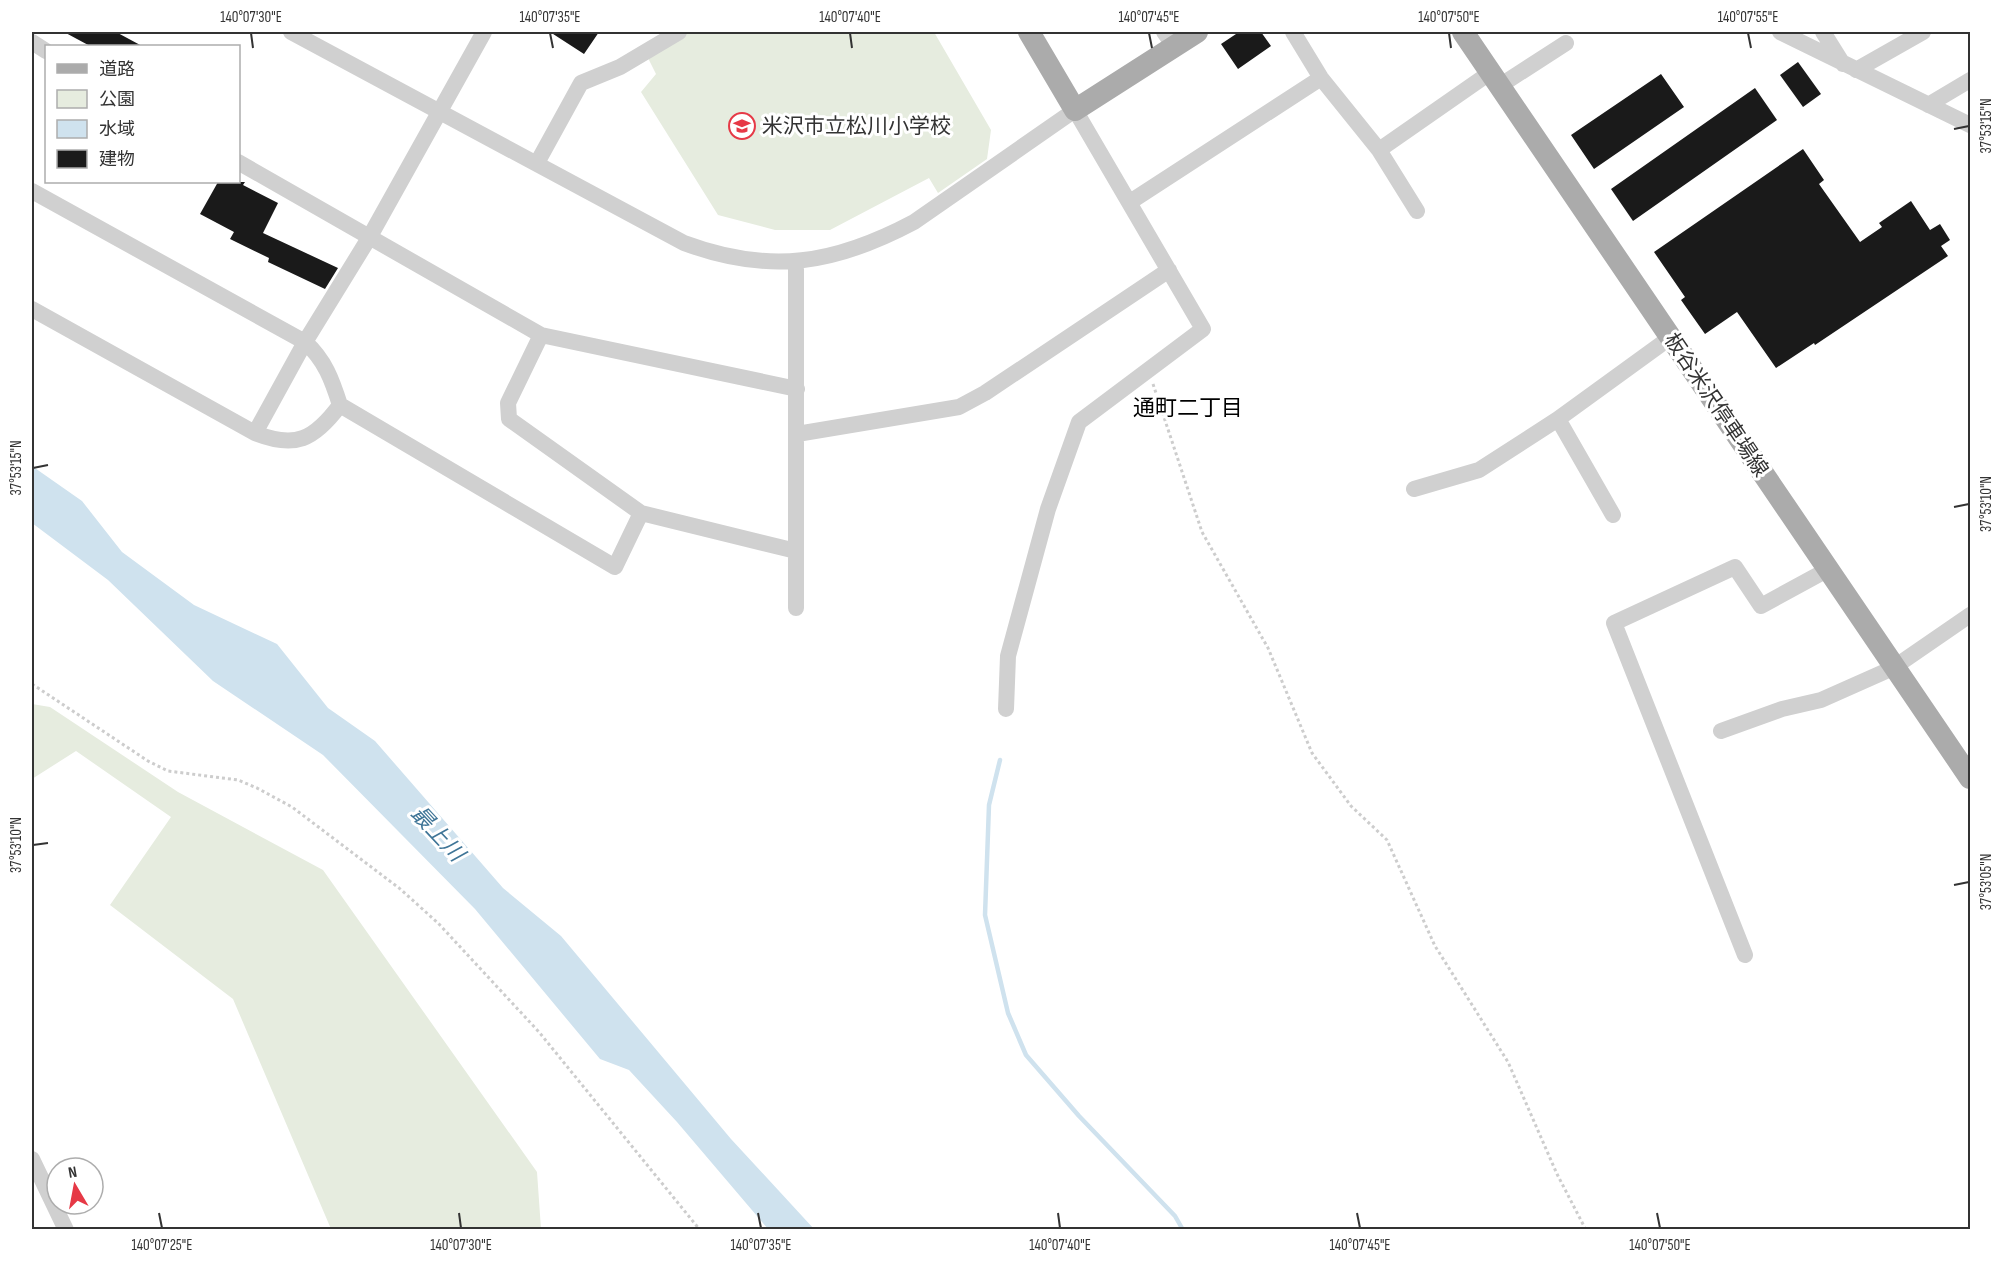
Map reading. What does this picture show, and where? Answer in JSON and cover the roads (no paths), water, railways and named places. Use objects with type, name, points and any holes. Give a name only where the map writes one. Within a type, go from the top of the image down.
[{"type":"main road","points":[[1029,32],[1075,110],[1169,38],[1197,32]]},
{"type":"main road","name":"板谷米沢停車場線","points":[[1462,32],[1496,78],[1893,668],[1971,778]]},
{"type":"street","points":[[291,32],[319,38],[439,110],[684,243],[748,260],[796,261],[845,253],[897,231],[1075,110],[1203,329],[1078,423],[1048,509],[1008,656],[1006,709]]},
{"type":"street","points":[[255,433],[305,342],[369,238],[484,32]]},
{"type":"street","points":[[537,163],[581,83],[620,67],[679,32]]},
{"type":"street","points":[[1293,32],[1321,78],[1379,150],[1417,211]]},
{"type":"street","points":[[1780,32],[1971,125]]},
{"type":"street","points":[[1823,32],[1849,67]]},
{"type":"street","points":[[1849,67],[1923,32]]},
{"type":"street","points":[[32,42],[45,50]]},
{"type":"street","points":[[1379,150],[1496,78],[1566,44]]},
{"type":"street","points":[[1130,202],[1321,78]]},
{"type":"street","points":[[1929,105],[1971,80]]},
{"type":"street","points":[[240,163],[540,335],[797,389]]},
{"type":"street","points":[[32,191],[305,342],[318,354],[331,377],[340,405],[615,567],[641,513]]},
{"type":"street","points":[[796,261],[796,608]]},
{"type":"street","points":[[797,434],[959,407],[985,393],[1169,270]]},
{"type":"street","points":[[32,309],[255,433],[275,441],[289,443],[309,435],[329,420],[340,405]]},
{"type":"street","points":[[540,335],[508,403],[509,419],[641,513],[796,551]]},
{"type":"street","points":[[1414,489],[1479,470],[1558,419],[1671,337]]},
{"type":"street","points":[[1558,419],[1613,515]]},
{"type":"street","points":[[1745,955],[1614,623],[1735,567],[1761,606],[1827,570]]},
{"type":"street","points":[[1721,731],[1782,709],[1821,700],[1893,668],[1971,615]]},
{"type":"street","points":[[32,1159],[66,1230]]},
{"type":"water","name":"最上川","points":[[32,466],[82,501],[122,552],[194,605],[277,644],[328,708],[375,741],[503,888],[561,936],[731,1139],[814,1229],[768,1229],[677,1122],[629,1070],[600,1059],[475,909],[323,755],[213,681],[108,580],[32,523]]},
{"type":"waterway","points":[[1000,760],[989,805],[985,915],[1008,1013],[1026,1055],[1079,1116],[1175,1216],[1183,1230]]},
{"type":"place","name":"米沢市立松川小学校","points":[[742,126]]},
{"type":"district","name":"通町二丁目","points":[[1188,408]]}]
